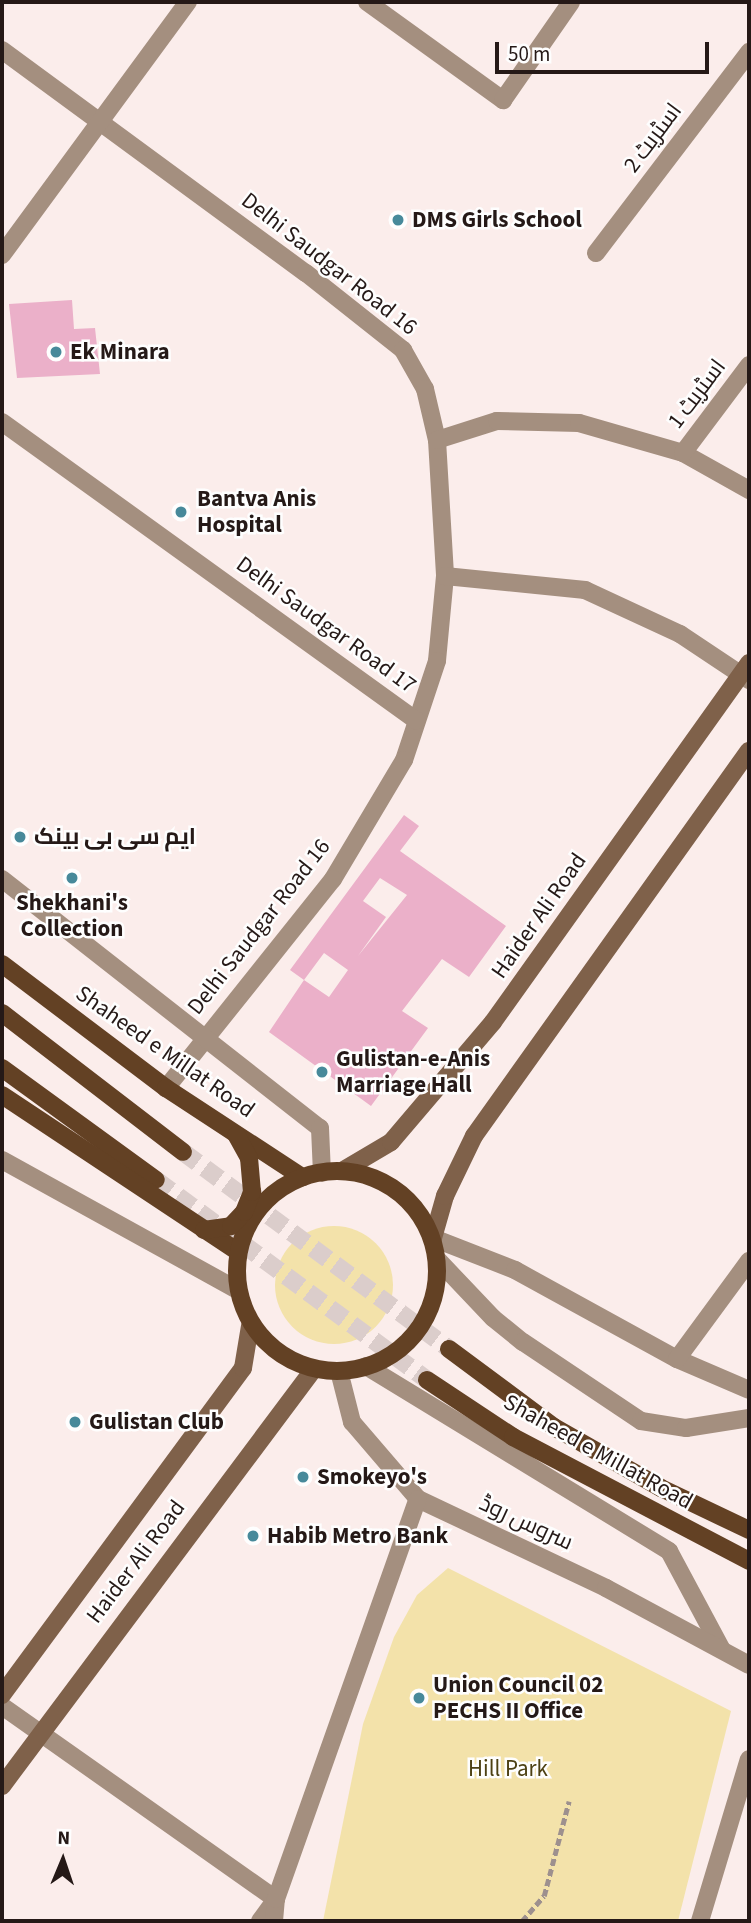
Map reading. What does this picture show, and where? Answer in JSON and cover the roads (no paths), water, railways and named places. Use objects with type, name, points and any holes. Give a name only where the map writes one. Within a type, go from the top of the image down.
[{"type":"main road","name":"Haider Ali Road","points":[[342,1171],[391,1142],[484,1033],[747,672]]},
{"type":"main road","points":[[433,1238],[445,1196],[474,1136],[749,751]]},
{"type":"main road","name":"Shaheed e Millat Road","points":[[2,964],[166,1088],[302,1177]]},
{"type":"main road","points":[[2,1013],[183,1152]]},
{"type":"main road","points":[[2,1068],[156,1180]]},
{"type":"main road","points":[[2,1095],[237,1252]]},
{"type":"main road","points":[[204,1230],[231,1226],[244,1212],[252,1192],[248,1158],[234,1132]]},
{"type":"main road","points":[[342,1171],[372,1177],[397,1191],[418,1212],[433,1238],[437,1259],[437,1287],[426,1320],[404,1348],[366,1366],[339,1371],[313,1370],[277,1354],[250,1326],[236,1289],[237,1252],[250,1219],[272,1193],[302,1177],[322,1173],[342,1171]]},
{"type":"main road","name":"Haider Ali Road","points":[[2,1695],[243,1368],[250,1326]]},
{"type":"main road","name":"Shaheed e Millat Road","points":[[449,1349],[554,1427],[661,1488],[749,1530]]},
{"type":"main road","name":"Haider Ali Road","points":[[2,1786],[40,1731],[313,1370]]},
{"type":"main road","name":"Shaheed e Millat Road","points":[[427,1380],[513,1437],[749,1561]]},
{"type":"street","points":[[2,255],[188,2]]},
{"type":"street","points":[[367,2],[503,100],[571,2]]},
{"type":"street","name":"Delhi Saudgar Road 16","points":[[2,50],[403,350],[425,389],[437,440],[445,576],[437,661],[404,760],[333,879],[166,1088]]},
{"type":"street","name":"اسٹریٹ 2","points":[[596,253],[749,52]]},
{"type":"street","name":"اسٹریٹ 1","points":[[683,453],[749,365]]},
{"type":"street","points":[[437,440],[497,421],[538,419],[579,422],[683,453],[749,490]]},
{"type":"street","name":"Delhi Saudgar Road 17","points":[[2,422],[417,721]]},
{"type":"street","points":[[445,576],[585,590],[680,634],[747,672]]},
{"type":"street","points":[[2,879],[206,1035],[320,1128],[322,1173]]},
{"type":"street","points":[[2,1160],[236,1289]]},
{"type":"street","points":[[433,1238],[515,1270],[677,1359],[749,1390]]},
{"type":"street","points":[[437,1259],[523,1342],[641,1421],[686,1428],[749,1418]]},
{"type":"street","points":[[677,1359],[749,1261]]},
{"type":"street","points":[[366,1366],[669,1552],[722,1650]]},
{"type":"street","name":"سروس روڈ","points":[[339,1371],[352,1422],[418,1499],[606,1588],[749,1665]]},
{"type":"street","points":[[274,1921],[276,1899],[418,1499]]},
{"type":"street","points":[[2,1706],[276,1899]]},
{"type":"street","points":[[700,1921],[749,1759]]},
{"type":"street","points":[[260,1921],[276,1899]]},
{"type":"tunnel","points":[[183,1152],[449,1349]]},
{"type":"tunnel","points":[[156,1180],[427,1380]]},
{"type":"place","name":"DMS Girls School","points":[[398,220]]},
{"type":"place","name":"Ek Minara","points":[[56,352]]},
{"type":"place","name":"Bantva Anis Hospital","points":[[181,512]]},
{"type":"place","name":"ایم سی بی بینک","points":[[20,837]]},
{"type":"place","name":"Shekhani's Collection","points":[[72,878]]},
{"type":"place","name":"Gulistan-e-Anis Marriage Hall","points":[[322,1072]]},
{"type":"place","name":"Gulistan Club","points":[[75,1422]]},
{"type":"place","name":"Smokeyo's","points":[[303,1477]]},
{"type":"place","name":"Habib Metro Bank","points":[[253,1536]]},
{"type":"place","name":"Union Council 02 PECHS II Office","points":[[419,1698]]},
{"type":"park label","name":"Hill Park","points":[[508,1769]]}]
